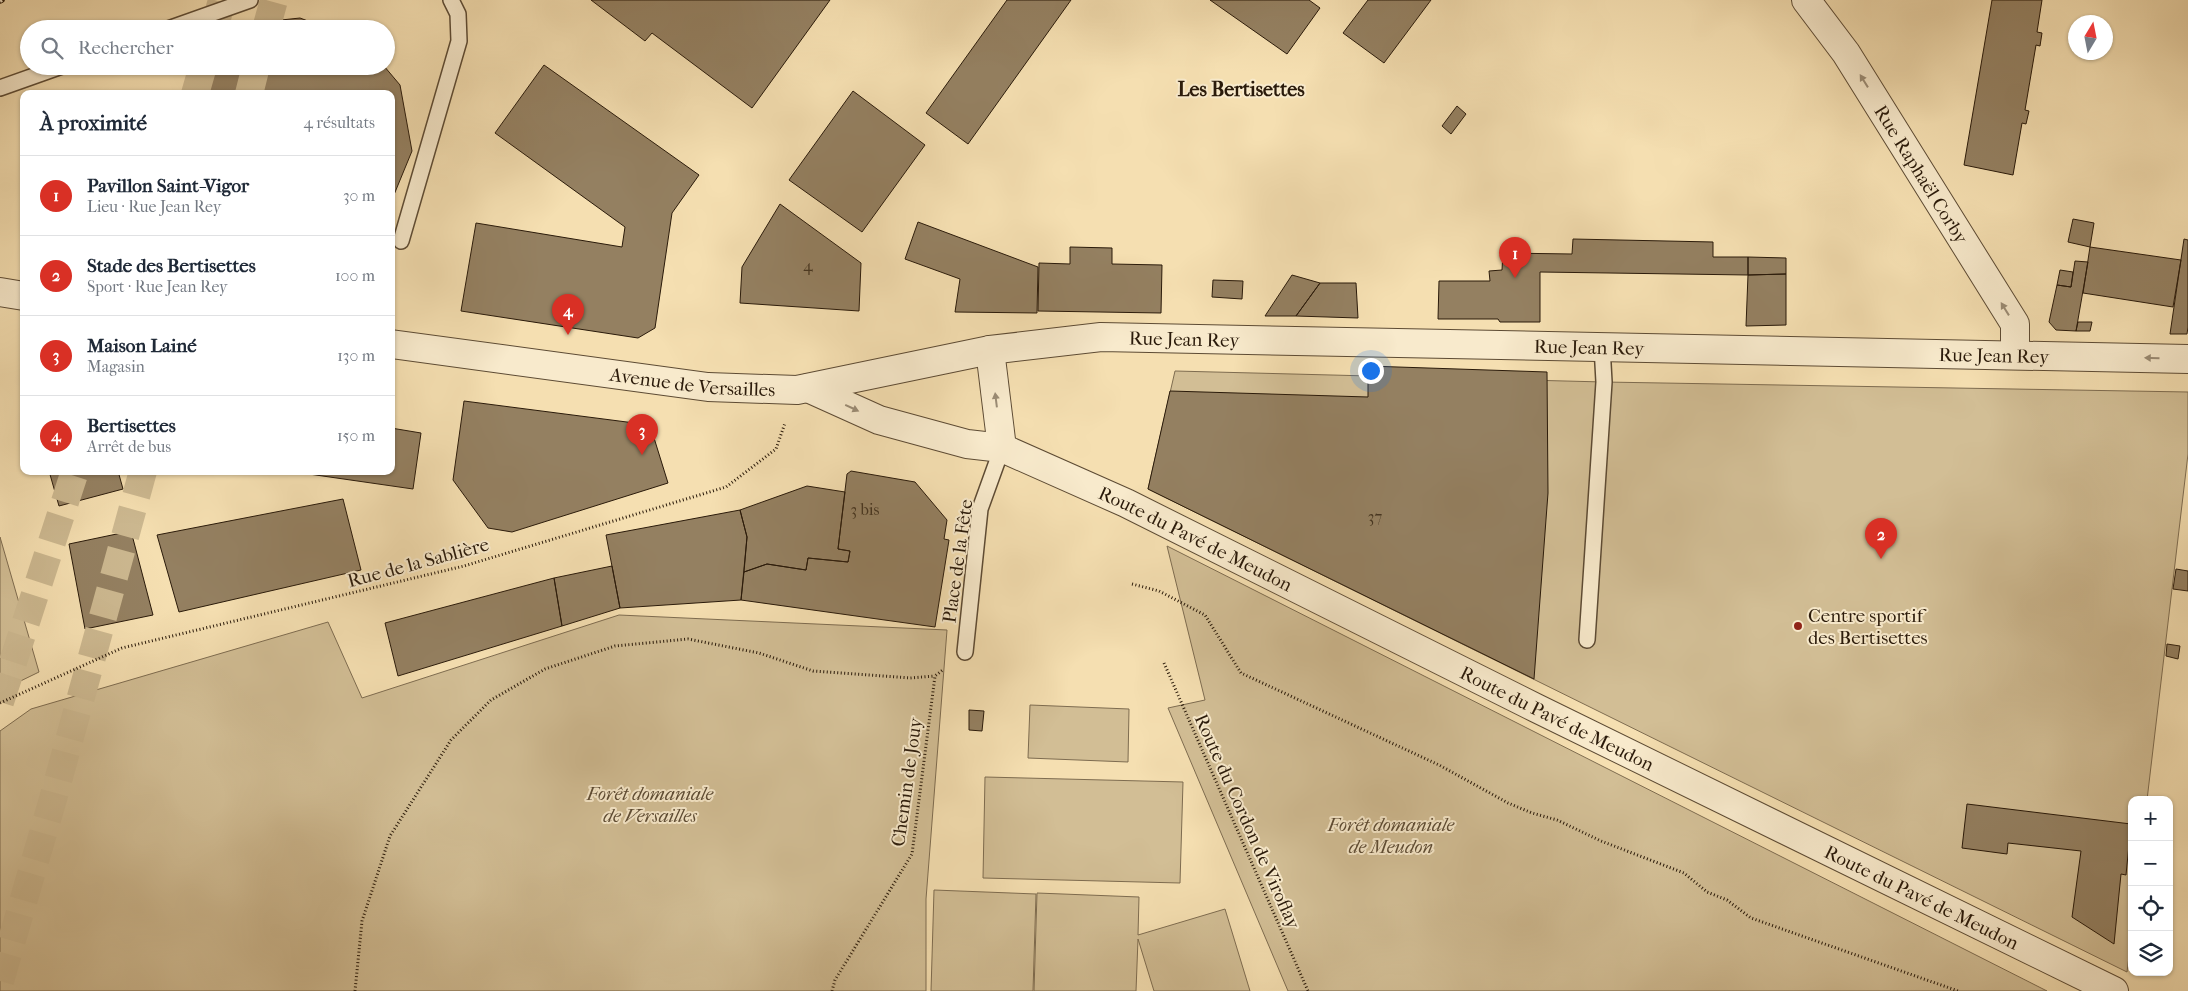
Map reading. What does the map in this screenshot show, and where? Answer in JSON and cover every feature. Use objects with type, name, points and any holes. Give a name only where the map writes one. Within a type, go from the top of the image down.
[{"type":"street","name":"Rue Raphaël Corby","points":[[1806,0],[1846,53],[2015,324],[2015,355]]},
{"type":"street","points":[[0,292],[20,295]]},
{"type":"street","name":"Rue Jean Rey","points":[[990,350],[1101,337],[2188,359]]},
{"type":"street","name":"Avenue de Versailles","points":[[395,345],[708,387],[802,389],[990,350]]},
{"type":"street","points":[[990,350],[1002,448]]},
{"type":"street","name":"Route du Pavé de Meudon","points":[[802,389],[879,420],[966,444],[1002,448],[1126,503],[1527,703],[2114,991]]},
{"type":"lane","points":[[193,20],[250,0]]},
{"type":"lane","points":[[401,241],[458,41],[458,14],[450,0]]},
{"type":"lane","points":[[0,88],[37,75]]},
{"type":"lane","points":[[1587,640],[1604,382],[1602,346]]},
{"type":"lane","name":"Place de la Fête","points":[[965,652],[980,509],[1002,448]]},
{"type":"path","name":"Rue de la Sablière","points":[[0,703],[122,648],[464,566],[726,487],[776,449],[802,389]]},
{"type":"path","points":[[1132,584],[1159,591],[1205,615],[1241,673],[1272,689],[1439,765],[1532,814],[1557,820],[1601,841],[1684,873],[1708,892],[1727,900],[1751,918],[1958,991]]},
{"type":"path","name":"Chemin de Jouy","points":[[355,991],[362,921],[390,836],[451,740],[491,700],[546,670],[615,646],[688,639],[758,653],[813,671],[910,678],[935,676],[912,854],[835,980],[832,991]]},
{"type":"path","name":"Route du Cordon de Viroflay","points":[[1164,663],[1308,991]]},
{"type":"green space","name":"Centre sportif des Bertisettes","points":[[1175,371],[1604,382],[2188,392],[2188,454],[2147,796],[2128,796],[2127,972],[1148,489]]},
{"type":"green space","points":[[0,537],[39,672],[0,691]]},
{"type":"green space","name":"Forêt domaniale de Meudon","points":[[1167,546],[2047,991],[1288,991],[1168,708],[1205,700]]},
{"type":"green space","name":"Forêt domaniale de Versailles","points":[[619,615],[947,630],[926,899],[926,991],[0,991],[0,731],[31,709],[328,622],[362,698]]},
{"type":"green space","points":[[1030,705],[1129,709],[1128,762],[1028,758]]},
{"type":"green space","points":[[985,777],[1183,782],[1180,883],[983,878]]},
{"type":"green space","points":[[934,890],[1036,894],[1033,991],[931,991]]},
{"type":"green space","points":[[1037,893],[1139,897],[1138,935],[1225,909],[1250,991],[1154,991],[1138,939],[1136,991],[1034,991]]},
{"type":"building","points":[[591,0],[830,0],[752,108],[652,33],[645,41]]},
{"type":"building","points":[[1007,0],[1071,0],[968,144],[926,113]]},
{"type":"building","points":[[1210,0],[1309,0],[1320,8],[1287,54]]},
{"type":"building","points":[[1368,0],[1431,0],[1384,63],[1343,33]]},
{"type":"building","points":[[1992,0],[2042,0],[2037,32],[2042,33],[2040,46],[2036,45],[2025,110],[2029,111],[2026,124],[2022,123],[2013,175],[1964,165]]},
{"type":"building","points":[[300,18],[305,20],[281,20]]},
{"type":"building","points":[[544,65],[699,175],[672,213],[655,328],[638,338],[461,311],[476,223],[622,247],[625,227],[495,133]]},
{"type":"building","points":[[193,75],[392,75],[400,85],[412,151],[395,192],[395,90],[183,90]]},
{"type":"building","points":[[853,91],[925,145],[862,232],[789,180]]},
{"type":"building","points":[[1457,106],[1466,114],[1451,134],[1442,126]]},
{"type":"building","points":[[780,204],[861,263],[859,311],[740,303],[742,267]]},
{"type":"building","points":[[2073,219],[2094,223],[2090,247],[2068,242]]},
{"type":"building","points":[[918,222],[1038,267],[1037,313],[955,312],[960,279],[905,259]]},
{"type":"building","points":[[1573,239],[1713,242],[1713,257],[1748,257],[1748,275],[1540,272],[1540,322],[1500,322],[1498,319],[1438,319],[1439,281],[1490,281],[1489,271],[1502,270],[1503,253],[1572,254]]},
{"type":"building","points":[[2184,239],[2188,240],[2187,334],[2170,334]]},
{"type":"building","points":[[1070,247],[1112,248],[1112,264],[1162,265],[1161,313],[1038,311],[1039,263],[1070,264]]},
{"type":"building","points":[[2090,247],[2181,260],[2173,307],[2083,293]]},
{"type":"building","points":[[1748,257],[1786,258],[1786,274],[1748,275]]},
{"type":"building","points":[[2075,261],[2088,262],[2076,331],[2056,330],[2049,322],[2057,285],[2071,287]]},
{"type":"building","points":[[2060,270],[2073,272],[2071,287],[2057,285]]},
{"type":"building","points":[[1786,274],[1786,325],[1746,326],[1748,275]]},
{"type":"building","points":[[1292,275],[1320,283],[1296,316],[1265,316]]},
{"type":"building","points":[[1213,280],[1243,281],[1242,299],[1212,297]]},
{"type":"building","points":[[1320,283],[1356,283],[1358,318],[1296,316]]},
{"type":"building","points":[[2078,322],[2092,322],[2090,331],[2076,331]]},
{"type":"building","points":[[1368,366],[1547,372],[1548,493],[1534,679],[1148,489],[1170,391],[1368,397]]},
{"type":"building","points":[[464,401],[650,425],[668,483],[512,532],[488,528],[453,480]]},
{"type":"building","points":[[395,429],[421,433],[413,489],[316,475],[395,475]]},
{"type":"building","points":[[851,471],[915,482],[947,520],[944,539],[949,540],[935,627],[741,600],[744,572],[767,564],[806,570],[808,558],[848,562],[850,551],[838,549],[847,474]]},
{"type":"building","points":[[50,475],[119,475],[123,489],[59,506]]},
{"type":"building","points":[[807,486],[845,492],[838,549],[850,551],[848,562],[808,558],[806,570],[767,564],[744,572],[747,537],[740,510]]},
{"type":"building","points":[[343,499],[361,570],[179,612],[157,535]]},
{"type":"building","points":[[740,510],[747,537],[741,600],[620,608],[606,535]]},
{"type":"building","points":[[131,531],[153,615],[85,629],[69,544]]},
{"type":"building","points":[[612,566],[620,608],[562,626],[554,578]]},
{"type":"building","points":[[2176,569],[2188,571],[2188,591],[2173,589]]},
{"type":"building","points":[[554,578],[562,626],[398,676],[385,623]]},
{"type":"building","points":[[2167,644],[2180,646],[2178,659],[2166,656]]},
{"type":"building","points":[[969,710],[984,711],[982,731],[969,730]]},
{"type":"building","points":[[1967,804],[2128,824],[2126,875],[2121,874],[2114,944],[2072,917],[2081,851],[2008,843],[2007,854],[1962,848]]},
{"type":"tunnel","points":[[216,20],[222,0]]},
{"type":"tunnel","points":[[268,20],[274,0]]},
{"type":"tunnel","points":[[196,90],[200,75]]},
{"type":"tunnel","points":[[250,90],[254,75]]},
{"type":"tunnel","points":[[0,702],[74,475]]},
{"type":"tunnel","points":[[0,981],[53,799],[142,475]]},
{"type":"place","name":"Pavillon Saint-Vigor","points":[[1515,278]]},
{"type":"place","name":"Bertisettes","points":[[568,335]]},
{"type":"place","name":"Maison Lainé","points":[[642,455]]},
{"type":"place","name":"Stade des Bertisettes","points":[[1881,559]]},
{"type":"place","name":"Centre sportif des Bertisettes","points":[[1798,626]]},
{"type":"district","name":"Les Bertisettes","points":[[1241,89]]}]
